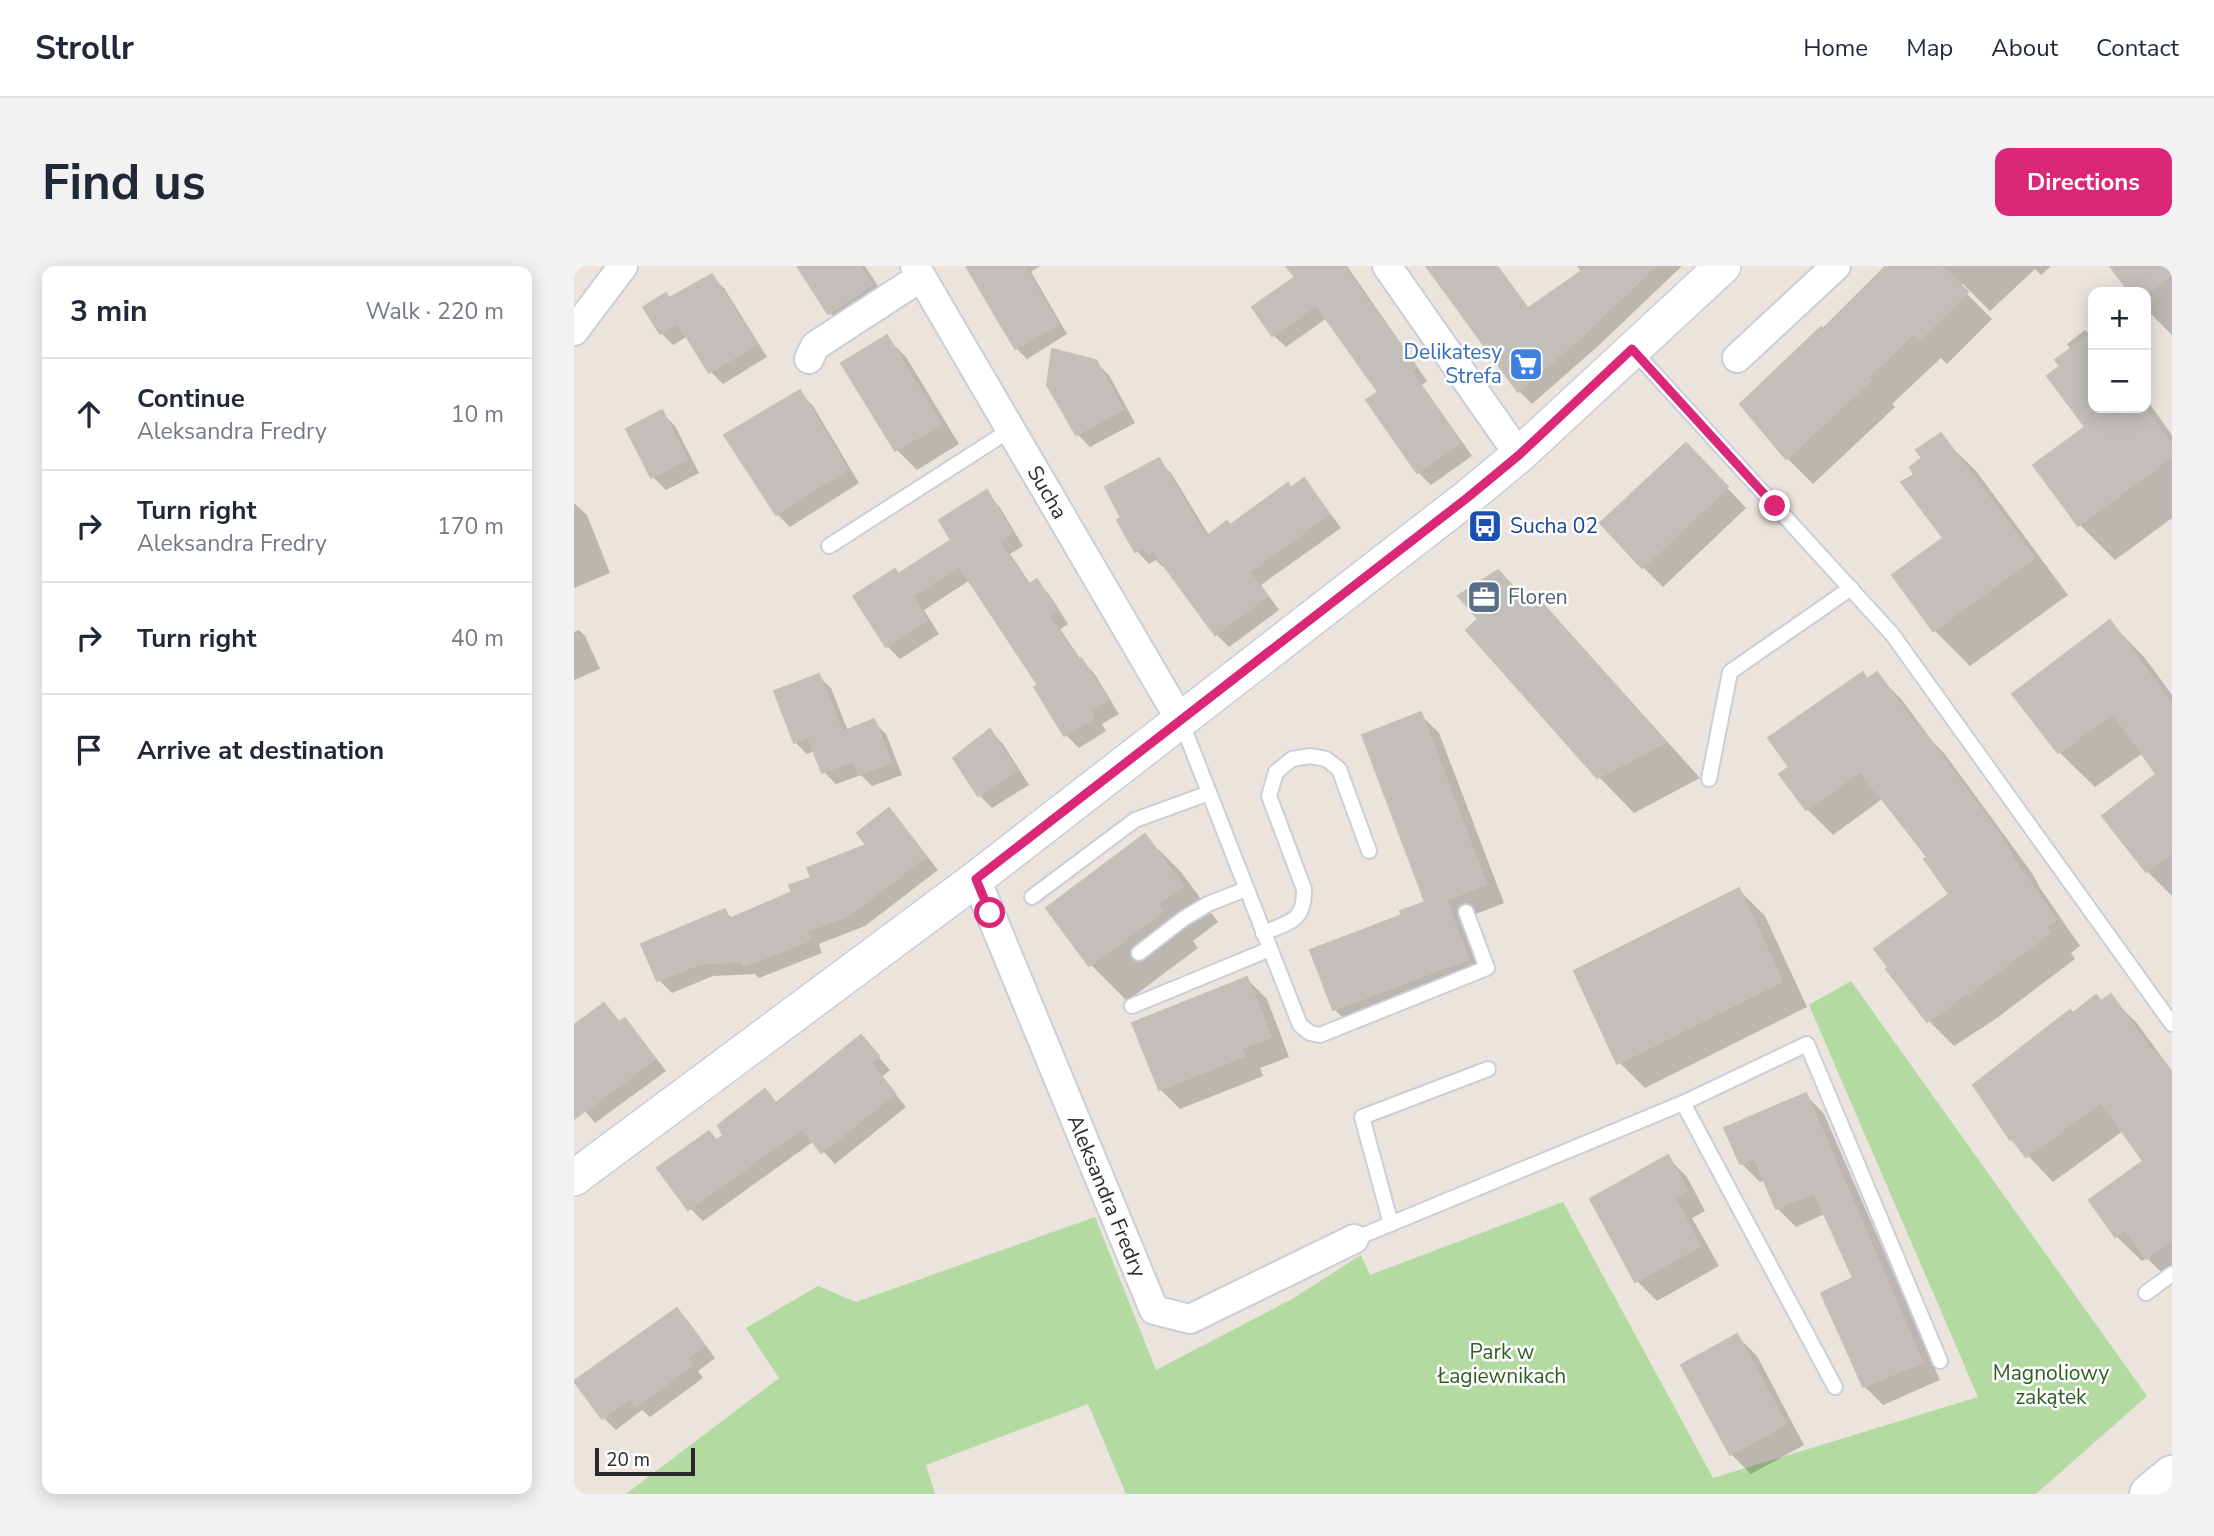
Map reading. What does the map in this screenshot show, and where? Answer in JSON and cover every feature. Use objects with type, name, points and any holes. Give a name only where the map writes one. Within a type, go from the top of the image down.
[{"type":"main road","points":[[2150,1494],[2172,1475]]},
{"type":"street","points":[[574,331],[624,266]]},
{"type":"street","points":[[1387,266],[1519,455]]},
{"type":"street","points":[[574,1178],[976,879],[1467,498],[1519,455],[1723,266]]},
{"type":"street","points":[[1737,358],[1836,266]]},
{"type":"street","points":[[808,350],[918,271]]},
{"type":"street","name":"Sucha","points":[[918,271],[1181,721]]},
{"type":"street","name":"Aleksandra Fredry","points":[[976,879],[1154,1310],[1190,1319],[1354,1239]]},
{"type":"lane","points":[[1632,349],[1892,634],[2172,1024]]},
{"type":"lane","points":[[829,546],[1010,430]]},
{"type":"lane","points":[[1709,779],[1730,672],[1851,588]]},
{"type":"lane","points":[[1181,721],[1300,1025],[1310,1033],[1320,1035],[1487,968],[1466,912]]},
{"type":"lane","points":[[1263,933],[1292,922],[1300,914],[1304,903],[1304,889],[1269,796],[1276,772],[1292,759],[1310,756],[1325,759],[1339,769],[1369,851]]},
{"type":"lane","points":[[1032,897],[1135,820],[1209,793]]},
{"type":"lane","points":[[1139,953],[1182,919],[1208,904],[1246,889]]},
{"type":"lane","points":[[1132,1006],[1270,949]]},
{"type":"lane","points":[[1354,1239],[1683,1103],[1807,1044],[1940,1361]]},
{"type":"lane","points":[[1391,1224],[1362,1117],[1488,1069]]},
{"type":"lane","points":[[1683,1103],[1836,1387]]},
{"type":"lane","points":[[2146,1293],[2172,1275]]},
{"type":"green space","points":[[1851,981],[2147,1396],[2036,1494],[1126,1494],[1088,1404],[926,1465],[935,1494],[626,1494],[779,1378],[746,1328],[818,1286],[856,1302],[1095,1217],[1156,1370],[1292,1299],[1361,1255],[1370,1275],[1563,1202],[1713,1478],[1978,1397],[1809,1005]]},
{"type":"building","points":[[797,266],[859,266],[872,285],[828,314]]},
{"type":"building","points":[[966,266],[1024,266],[1058,324],[1015,349]]},
{"type":"building","points":[[1286,266],[1343,266],[1416,367],[1411,371],[1460,443],[1417,473],[1366,400],[1378,392],[1316,305],[1272,336],[1252,307],[1295,277]]},
{"type":"building","points":[[1426,266],[1496,266],[1527,309],[1589,266],[1655,266],[1518,392]]},
{"type":"building","points":[[1886,266],[1942,266],[1968,292],[1920,339],[1914,333],[1868,377],[1871,380],[1786,459],[1740,404],[1821,327],[1823,329]]},
{"type":"building","points":[[2110,266],[2172,266],[2172,274],[2151,290],[2151,287],[2125,287]]},
{"type":"building","points":[[712,274],[756,344],[709,373],[678,323],[660,334],[643,307],[666,293],[669,298]]},
{"type":"building","points":[[887,335],[941,424],[895,451],[841,363]]},
{"type":"building","points":[[2088,336],[2088,413],[2148,413],[2172,445],[2172,456],[2078,526],[2033,465],[2085,427],[2047,376],[2060,366],[2055,360]]},
{"type":"building","points":[[1052,349],[1096,360],[1123,409],[1076,435],[1047,385]]},
{"type":"building","points":[[800,390],[847,469],[776,515],[724,435]]},
{"type":"building","points":[[662,410],[687,459],[651,478],[626,429]]},
{"type":"building","points":[[1941,433],[2034,558],[1933,631],[1892,575],[1943,538],[1901,482],[1914,475],[1910,467],[1922,458],[1916,450]]},
{"type":"building","points":[[1686,443],[1728,487],[1642,568],[1600,523]]},
{"type":"building","points":[[1159,458],[1206,537],[1227,521],[1230,525],[1288,483],[1291,488],[1304,478],[1329,514],[1249,572],[1267,596],[1215,635],[1153,551],[1149,555],[1143,547],[1135,552],[1117,520],[1121,518],[1105,487]]},
{"type":"building","points":[[987,490],[1012,533],[999,541],[1028,585],[1037,579],[1056,610],[1048,615],[1078,660],[1081,658],[1108,700],[1090,711],[1094,718],[1064,736],[1034,687],[1038,685],[959,566],[912,596],[927,620],[886,647],[853,596],[895,569],[898,574],[951,540],[939,520]]},
{"type":"building","points":[[1498,570],[1524,599],[1532,592],[1666,742],[1597,778],[1466,630],[1478,619],[1458,596]]},
{"type":"building","points":[[2110,620],[2172,705],[2172,852],[2146,872],[2102,816],[2156,774],[2113,713],[2058,753],[2012,694]]},
{"type":"building","points":[[1863,672],[1867,679],[1877,672],[1917,727],[1919,725],[2007,845],[2014,860],[2056,919],[2046,926],[2050,932],[1927,1022],[1874,949],[1949,894],[1924,859],[1927,857],[1860,771],[1806,810],[1779,774],[1789,767],[1768,738]]},
{"type":"building","points":[[819,674],[842,732],[874,719],[891,762],[859,775],[853,761],[822,773],[808,737],[794,743],[774,691]]},
{"type":"building","points":[[1421,712],[1486,884],[1446,900],[1468,959],[1333,1010],[1310,950],[1402,915],[1400,911],[1425,902],[1362,735]]},
{"type":"building","points":[[990,729],[1017,771],[978,796],[953,758]]},
{"type":"building","points":[[889,808],[926,856],[849,915],[807,931],[810,940],[744,966],[742,961],[699,964],[657,981],[641,944],[725,909],[729,919],[792,892],[789,885],[811,878],[807,868],[866,845],[857,833]]},
{"type":"building","points":[[1145,834],[1183,886],[1158,904],[1163,911],[1089,966],[1046,908]]},
{"type":"building","points":[[1739,888],[1782,981],[1617,1064],[1574,971]]},
{"type":"building","points":[[1247,977],[1271,1037],[1241,1048],[1244,1056],[1159,1090],[1132,1023]]},
{"type":"building","points":[[2111,994],[2153,1053],[2155,1051],[2172,1074],[2172,1239],[2146,1259],[2125,1229],[2115,1237],[2089,1200],[2143,1161],[2101,1102],[2026,1157],[2012,1139],[2010,1140],[1973,1085],[2070,1010],[2073,1013],[2096,995],[2101,1001]]},
{"type":"building","points":[[604,1003],[619,1022],[625,1018],[655,1059],[574,1119],[574,1025]]},
{"type":"building","points":[[861,1035],[879,1056],[871,1063],[895,1093],[821,1153],[802,1128],[688,1210],[657,1168],[709,1131],[716,1140],[723,1136],[718,1125],[765,1089],[776,1103]]},
{"type":"building","points":[[1806,1093],[1922,1362],[1863,1387],[1821,1293],[1853,1278],[1814,1192],[1776,1209],[1754,1158],[1740,1164],[1724,1128]]},
{"type":"building","points":[[1668,1155],[1687,1190],[1674,1197],[1700,1246],[1635,1282],[1590,1199]]},
{"type":"building","points":[[677,1308],[704,1345],[687,1358],[692,1365],[636,1406],[630,1398],[602,1419],[574,1381]]},
{"type":"building","points":[[1737,1334],[1786,1424],[1730,1455],[1681,1365]]},
{"type":"place","name":"Delikatesy Strefa","points":[[1526,364]]},
{"type":"place","name":"Sucha 02","points":[[1485,526]]},
{"type":"place","name":"Floren","points":[[1484,597]]},
{"type":"route","points":[[990,913],[976,879],[1467,498],[1519,455],[1632,349],[1775,506]]},
{"type":"park label","name":"Park w Łagiewnikach","points":[[1502,1364]]},
{"type":"park label","name":"Magnoliowy zakątek","points":[[2051,1385]]}]
